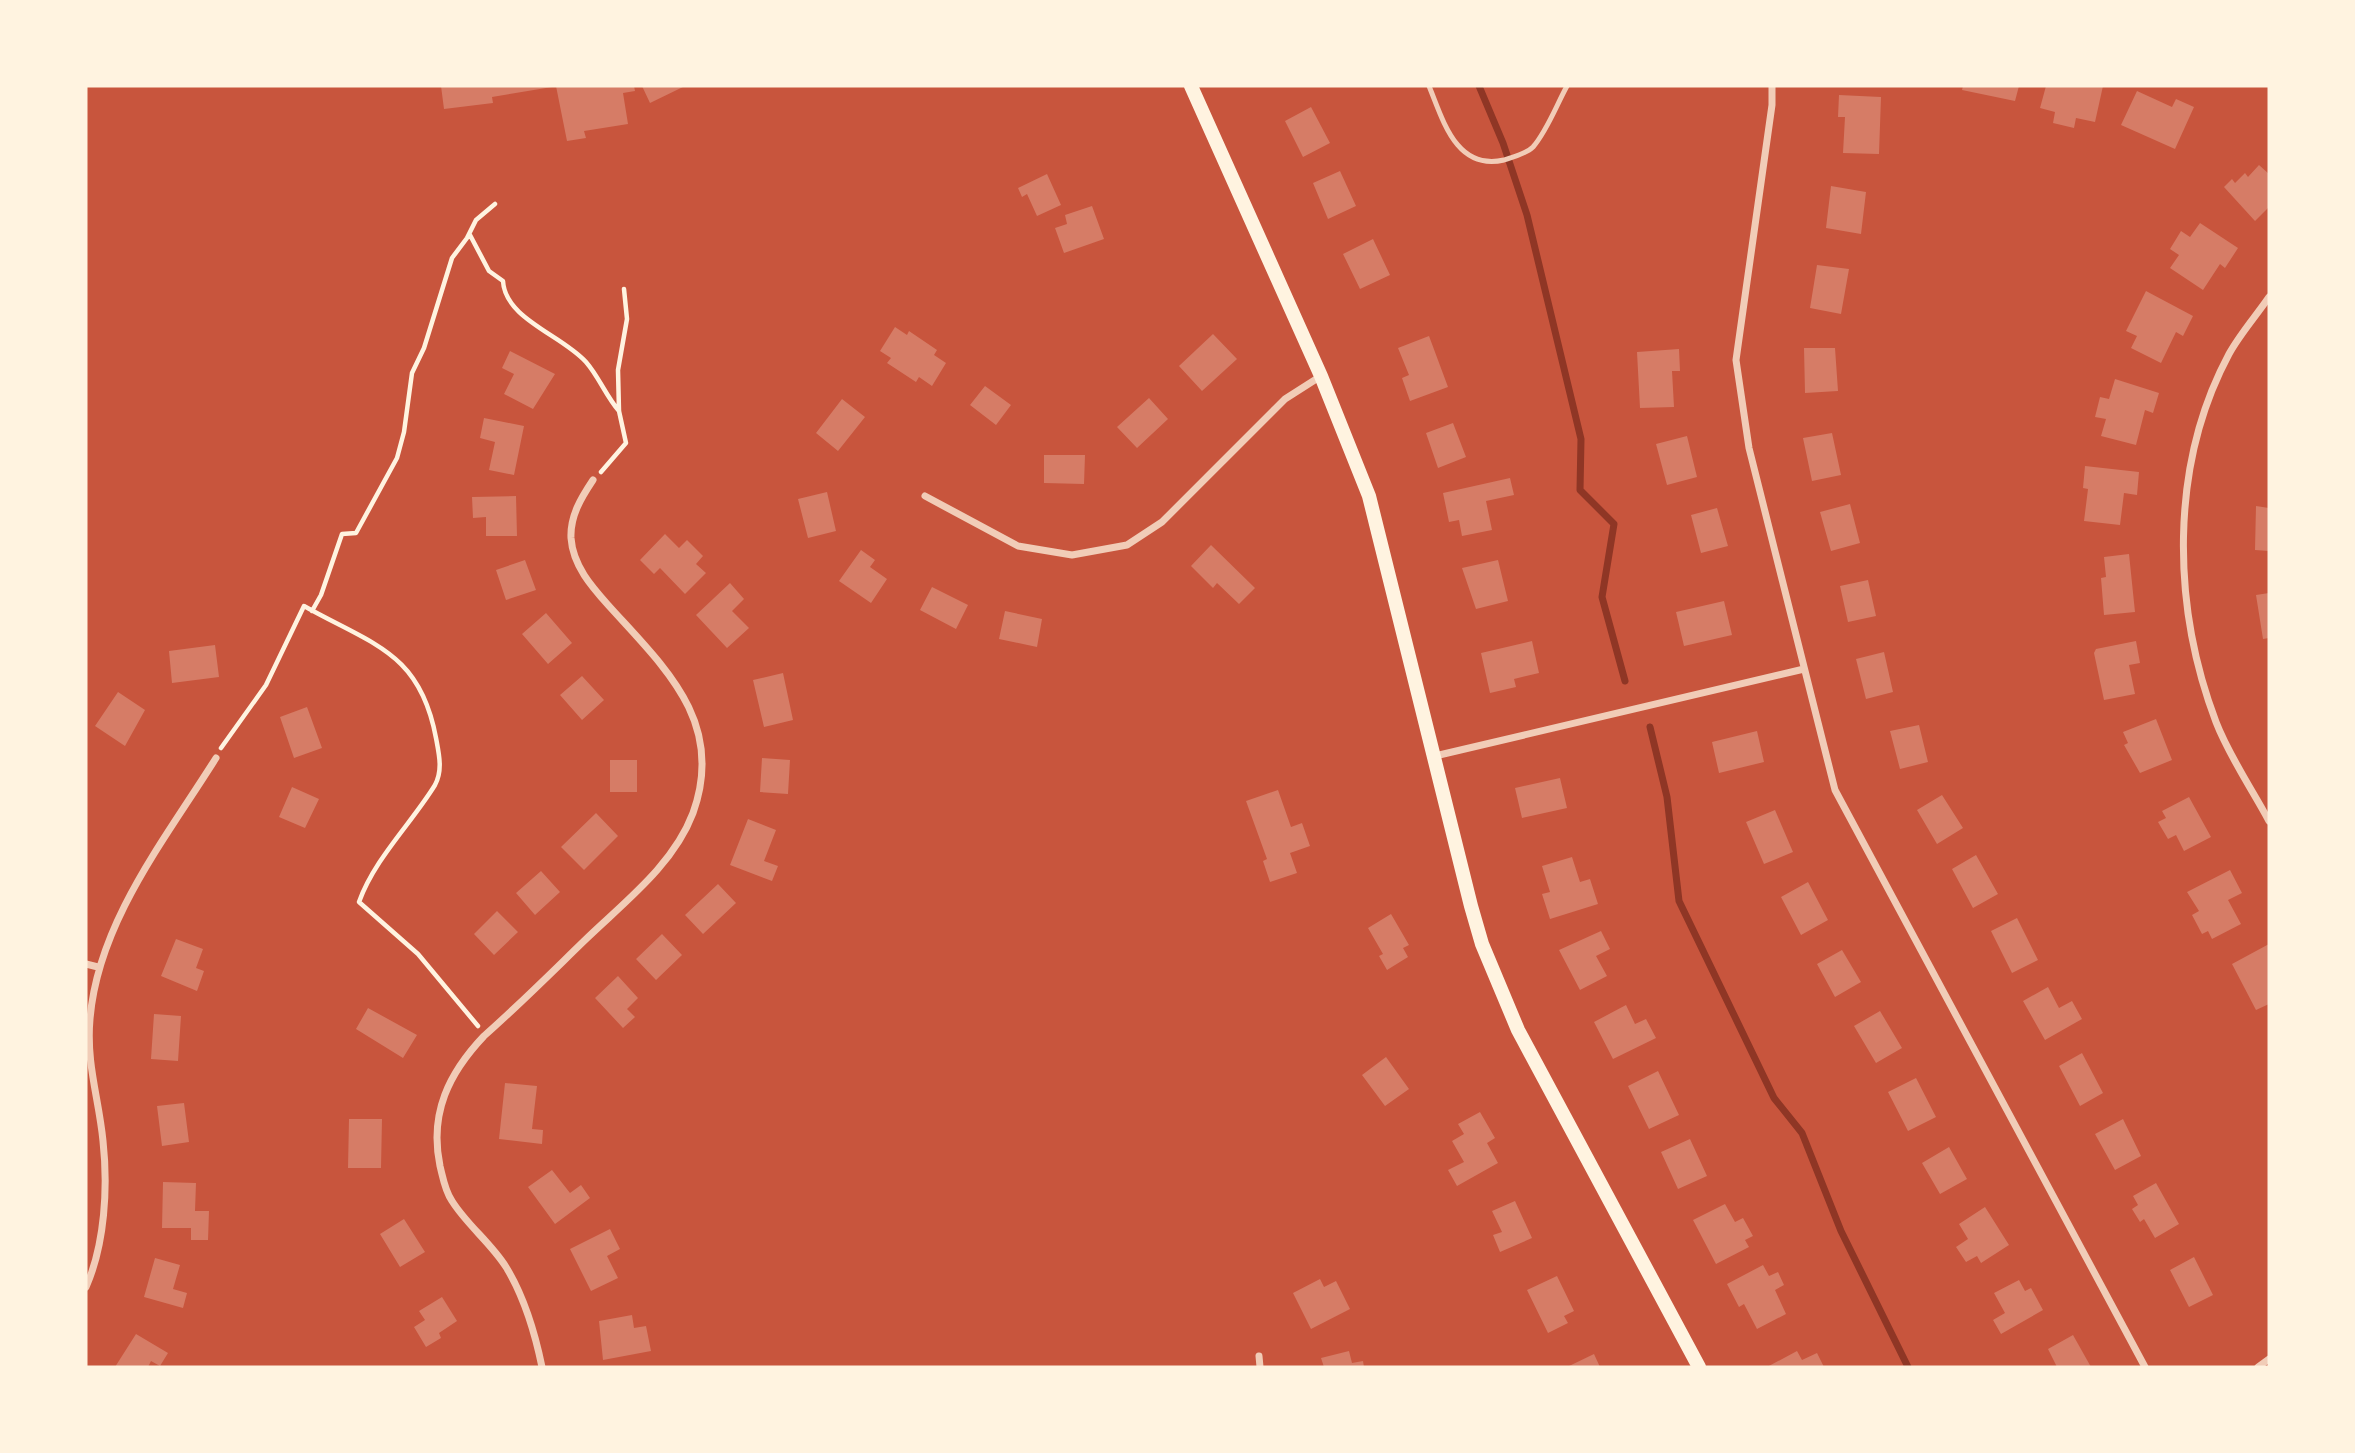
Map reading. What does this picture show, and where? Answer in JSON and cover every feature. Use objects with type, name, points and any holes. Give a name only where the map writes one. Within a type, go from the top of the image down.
[{"type":"main road","points":[[1191,86],[1321,376],[1372,507],[1482,944],[1505,1002],[1699,1367]]},
{"type":"street","points":[[1772,86],[1773,105],[1736,360],[1749,448],[1835,790],[2146,1367]]},
{"type":"street","points":[[2269,297],[2229,354],[2204,417],[2186,494],[2183,567],[2192,642],[2217,724],[2269,821]]},
{"type":"street","points":[[925,496],[1018,546],[1072,555],[1126,545],[1162,522],[1285,399],[1321,376]]},
{"type":"street","points":[[542,1367],[535,1333],[516,1286],[492,1248],[452,1202],[439,1160],[436,1133],[443,1093],[466,1055],[485,1035],[660,867],[683,834],[698,795],[701,755],[691,710],[682,691],[667,670],[590,584],[574,554],[571,537],[575,512],[593,480]]},
{"type":"street","points":[[1435,756],[1804,669]]},
{"type":"street","points":[[86,1287],[93,1270],[104,1205],[103,1140],[92,1084],[90,1021],[98,967],[132,892],[216,758]]},
{"type":"street","points":[[86,964],[98,967]]},
{"type":"street","points":[[1259,1356],[1260,1367]]},
{"type":"street","points":[[2258,1367],[2269,1359]]},
{"type":"lane","points":[[1429,86],[1451,140],[1472,159],[1498,161],[1516,157],[1532,147],[1567,86]]},
{"type":"path","points":[[312,611],[321,595],[341,536],[348,532],[356,533],[397,458],[404,432],[412,373],[424,348],[452,258],[470,234],[476,220],[495,204]]},
{"type":"path","points":[[470,234],[489,271],[503,281],[506,298],[522,315],[560,340],[586,362],[602,390],[620,411]]},
{"type":"path","points":[[593,480],[626,443],[620,411],[618,370],[627,319],[624,289]]},
{"type":"path","points":[[232,730],[266,685],[303,606],[398,659],[415,677],[426,698],[439,750],[439,775],[375,872],[359,902],[418,954],[485,1035]]},
{"type":"building","points":[[441,86],[552,87],[492,97],[493,103],[444,109]]},
{"type":"building","points":[[556,86],[634,86],[635,91],[623,93],[628,124],[584,131],[586,138],[567,141]]},
{"type":"building","points":[[642,86],[685,86],[650,103]]},
{"type":"building","points":[[1963,86],[2019,86],[2015,101],[1962,90]]},
{"type":"building","points":[[2046,86],[2103,86],[2095,122],[2076,118],[2074,128],[2053,123],[2055,112],[2040,108]]},
{"type":"building","points":[[2137,91],[2172,107],[2176,99],[2194,107],[2175,149],[2121,125]]},
{"type":"building","points":[[1839,95],[1881,97],[1879,154],[1843,153],[1845,117],[1838,117]]},
{"type":"building","points":[[1311,107],[1330,143],[1303,157],[1285,121]]},
{"type":"building","points":[[2259,165],[2269,174],[2269,207],[2255,221],[2224,187],[2232,179],[2235,183],[2245,173],[2248,177]]},
{"type":"building","points":[[1340,171],[1356,206],[1328,219],[1313,183]]},
{"type":"building","points":[[1047,174],[1061,205],[1037,216],[1027,194],[1022,197],[1018,188]]},
{"type":"building","points":[[1831,186],[1866,192],[1861,234],[1826,228]]},
{"type":"building","points":[[1092,206],[1104,239],[1064,253],[1055,228],[1067,224],[1065,215]]},
{"type":"building","points":[[2200,223],[2238,248],[2225,268],[2220,264],[2203,290],[2170,268],[2179,255],[2170,249],[2181,231],[2190,237]]},
{"type":"building","points":[[1373,239],[1390,275],[1360,289],[1343,254]]},
{"type":"building","points":[[1817,265],[1849,269],[1841,314],[1810,308]]},
{"type":"building","points":[[2146,291],[2193,316],[2183,336],[2176,332],[2161,363],[2131,348],[2137,336],[2126,331]]},
{"type":"building","points":[[895,327],[907,335],[909,331],[937,350],[934,355],[946,363],[932,386],[919,377],[916,382],[887,363],[891,358],[880,351]]},
{"type":"building","points":[[1213,334],[1237,359],[1202,391],[1179,366]]},
{"type":"building","points":[[1429,336],[1448,387],[1410,401],[1402,378],[1409,375],[1398,348]]},
{"type":"building","points":[[1804,348],[1835,348],[1838,391],[1805,393]]},
{"type":"building","points":[[1679,349],[1680,371],[1672,371],[1674,407],[1640,408],[1637,352]]},
{"type":"building","points":[[510,351],[555,374],[533,409],[504,394],[514,374],[502,368]]},
{"type":"building","points":[[2115,379],[2159,393],[2153,413],[2145,410],[2136,445],[2101,436],[2106,419],[2095,417],[2100,397],[2109,399]]},
{"type":"building","points":[[985,386],[1011,405],[996,425],[970,405]]},
{"type":"building","points":[[1149,398],[1168,419],[1137,448],[1117,427]]},
{"type":"building","points":[[842,399],[865,417],[838,451],[816,433]]},
{"type":"building","points":[[484,418],[524,426],[514,475],[489,470],[495,442],[480,438]]},
{"type":"building","points":[[1453,423],[1466,457],[1438,468],[1426,433]]},
{"type":"building","points":[[1832,433],[1841,475],[1812,481],[1803,438]]},
{"type":"building","points":[[1687,436],[1697,477],[1667,485],[1656,444]]},
{"type":"building","points":[[1044,455],[1085,455],[1084,484],[1044,483]]},
{"type":"building","points":[[2085,466],[2139,472],[2137,495],[2124,493],[2120,525],[2084,521],[2088,489],[2083,488]]},
{"type":"building","points":[[1510,478],[1514,495],[1486,501],[1492,530],[1462,536],[1459,520],[1449,522],[1443,493]]},
{"type":"building","points":[[827,492],[836,531],[808,538],[798,499]]},
{"type":"building","points":[[516,496],[517,536],[486,536],[486,517],[473,518],[472,497]]},
{"type":"building","points":[[1850,504],[1860,543],[1831,551],[1820,512]]},
{"type":"building","points":[[2256,506],[2269,508],[2269,551],[2255,550]]},
{"type":"building","points":[[1717,508],[1728,546],[1701,553],[1691,515]]},
{"type":"building","points":[[665,534],[679,548],[687,540],[703,556],[696,564],[706,573],[685,594],[660,568],[654,574],[640,560]]},
{"type":"building","points":[[1211,545],[1255,588],[1239,604],[1217,583],[1213,588],[1191,566]]},
{"type":"building","points":[[861,550],[875,560],[870,567],[887,579],[871,603],[839,581]]},
{"type":"building","points":[[2129,554],[2135,612],[2104,615],[2101,578],[2106,577],[2104,557]]},
{"type":"building","points":[[525,560],[536,590],[506,600],[496,570]]},
{"type":"building","points":[[1498,560],[1508,601],[1476,609],[1462,568]]},
{"type":"building","points":[[1868,580],[1876,616],[1848,622],[1840,586]]},
{"type":"building","points":[[730,583],[744,599],[732,611],[749,628],[727,648],[696,615]]},
{"type":"building","points":[[932,587],[968,605],[956,629],[920,610]]},
{"type":"building","points":[[2269,593],[2269,638],[2263,639],[2256,595]]},
{"type":"building","points":[[1724,601],[1732,635],[1684,646],[1676,612]]},
{"type":"building","points":[[1005,611],[1042,619],[1037,647],[999,639]]},
{"type":"building","points":[[546,613],[572,643],[548,664],[522,634]]},
{"type":"building","points":[[1532,641],[1539,673],[1514,679],[1516,687],[1490,693],[1481,653]]},
{"type":"building","points":[[2136,641],[2140,663],[2129,665],[2135,694],[2104,700],[2094,653],[2096,649]]},
{"type":"building","points":[[215,645],[219,677],[172,683],[169,651]]},
{"type":"building","points":[[1884,652],[1893,692],[1866,699],[1856,659]]},
{"type":"building","points":[[783,673],[793,720],[764,727],[753,680]]},
{"type":"building","points":[[582,676],[604,700],[582,720],[560,695]]},
{"type":"building","points":[[118,692],[145,710],[125,746],[95,726]]},
{"type":"building","points":[[307,707],[322,748],[294,758],[280,717]]},
{"type":"building","points":[[2156,719],[2172,760],[2140,773],[2124,745],[2128,743],[2123,732]]},
{"type":"building","points":[[1919,725],[1928,762],[1900,769],[1890,731]]},
{"type":"building","points":[[1757,731],[1764,762],[1719,773],[1712,742]]},
{"type":"building","points":[[762,758],[790,760],[788,794],[760,792]]},
{"type":"building","points":[[610,760],[637,760],[637,792],[610,792]]},
{"type":"building","points":[[1560,778],[1567,808],[1522,818],[1515,788]]},
{"type":"building","points":[[292,787],[319,799],[305,828],[279,817]]},
{"type":"building","points":[[1278,790],[1291,827],[1302,823],[1310,846],[1290,853],[1297,873],[1270,882],[1263,861],[1267,859],[1246,801]]},
{"type":"building","points":[[1942,795],[1963,828],[1937,844],[1917,810]]},
{"type":"building","points":[[2189,797],[2211,837],[2184,851],[2176,835],[2168,839],[2158,822],[2166,818],[2162,811]]},
{"type":"building","points":[[1775,810],[1793,852],[1764,864],[1746,822]]},
{"type":"building","points":[[596,813],[618,836],[584,870],[561,847]]},
{"type":"building","points":[[748,819],[776,830],[764,861],[778,866],[772,881],[730,865]]},
{"type":"building","points":[[1976,855],[1998,894],[1973,908],[1952,869]]},
{"type":"building","points":[[1572,857],[1580,882],[1590,879],[1598,904],[1550,919],[1542,894],[1550,892],[1542,866]]},
{"type":"building","points":[[2230,870],[2242,893],[2228,900],[2241,924],[2212,939],[2208,931],[2202,934],[2192,915],[2199,911],[2187,892]]},
{"type":"building","points":[[541,871],[560,892],[535,915],[516,893]]},
{"type":"building","points":[[1808,882],[1828,920],[1801,935],[1781,897]]},
{"type":"building","points":[[718,884],[736,903],[703,934],[685,915]]},
{"type":"building","points":[[497,911],[518,932],[494,955],[474,934]]},
{"type":"building","points":[[1391,914],[1409,945],[1403,948],[1408,957],[1387,970],[1379,956],[1383,954],[1368,928]]},
{"type":"building","points":[[2017,918],[2038,960],[2012,973],[1991,931]]},
{"type":"building","points":[[1601,931],[1610,949],[1596,956],[1607,976],[1580,990],[1559,950]]},
{"type":"building","points":[[662,934],[682,955],[656,980],[636,959]]},
{"type":"building","points":[[176,939],[203,949],[196,968],[204,971],[197,991],[161,976]]},
{"type":"building","points":[[2269,944],[2269,1004],[2256,1010],[2232,964]]},
{"type":"building","points":[[1842,950],[1861,982],[1835,997],[1817,964]]},
{"type":"building","points":[[618,976],[638,998],[627,1009],[635,1017],[623,1028],[595,998]]},
{"type":"building","points":[[2048,987],[2059,1008],[2072,1001],[2082,1019],[2045,1040],[2023,1001]]},
{"type":"building","points":[[1626,1005],[1635,1024],[1646,1019],[1656,1038],[1613,1059],[1594,1022]]},
{"type":"building","points":[[368,1008],[417,1035],[403,1058],[356,1029]]},
{"type":"building","points":[[1880,1011],[1902,1048],[1876,1063],[1854,1026]]},
{"type":"building","points":[[154,1014],[181,1016],[178,1061],[151,1059]]},
{"type":"building","points":[[2082,1053],[2103,1093],[2080,1106],[2059,1066]]},
{"type":"building","points":[[1386,1057],[1409,1089],[1385,1106],[1362,1075]]},
{"type":"building","points":[[1658,1071],[1679,1115],[1649,1129],[1628,1086]]},
{"type":"building","points":[[1916,1078],[1936,1117],[1908,1131],[1888,1092]]},
{"type":"building","points":[[505,1083],[537,1086],[532,1129],[543,1130],[542,1144],[499,1139]]},
{"type":"building","points":[[184,1103],[189,1142],[162,1146],[157,1106]]},
{"type":"building","points":[[1480,1112],[1495,1138],[1487,1143],[1498,1163],[1457,1186],[1448,1170],[1464,1162],[1452,1141],[1464,1134],[1458,1124]]},
{"type":"building","points":[[349,1119],[382,1119],[381,1168],[348,1168]]},
{"type":"building","points":[[2123,1119],[2141,1156],[2115,1170],[2095,1134]]},
{"type":"building","points":[[1690,1139],[1707,1176],[1678,1189],[1661,1152]]},
{"type":"building","points":[[1949,1147],[1967,1179],[1940,1194],[1922,1163]]},
{"type":"building","points":[[552,1170],[570,1193],[581,1185],[590,1198],[555,1224],[528,1187]]},
{"type":"building","points":[[163,1182],[196,1183],[195,1211],[209,1211],[208,1240],[191,1240],[191,1228],[162,1228]]},
{"type":"building","points":[[2156,1183],[2179,1224],[2155,1238],[2144,1219],[2140,1222],[2132,1209],[2138,1205],[2133,1196]]},
{"type":"building","points":[[1515,1201],[1532,1238],[1500,1252],[1493,1235],[1502,1232],[1492,1211]]},
{"type":"building","points":[[1725,1204],[1735,1222],[1743,1218],[1753,1236],[1745,1240],[1749,1247],[1716,1264],[1693,1220]]},
{"type":"building","points":[[1985,1207],[2009,1245],[1981,1263],[1977,1256],[1966,1262],[1956,1247],[1968,1239],[1959,1224]]},
{"type":"building","points":[[404,1219],[425,1252],[400,1267],[380,1234]]},
{"type":"building","points":[[610,1229],[620,1249],[607,1256],[618,1278],[591,1291],[570,1249]]},
{"type":"building","points":[[2194,1257],[2213,1295],[2189,1307],[2170,1270]]},
{"type":"building","points":[[155,1258],[180,1265],[173,1289],[187,1293],[183,1308],[144,1297]]},
{"type":"building","points":[[1763,1265],[1769,1276],[1778,1272],[1784,1285],[1775,1290],[1786,1314],[1757,1329],[1744,1304],[1739,1307],[1727,1284]]},
{"type":"building","points":[[1557,1276],[1574,1311],[1564,1316],[1568,1323],[1548,1333],[1527,1290]]},
{"type":"building","points":[[1320,1279],[1324,1287],[1336,1281],[1350,1309],[1311,1329],[1293,1293]]},
{"type":"building","points":[[2019,1280],[2025,1291],[2031,1288],[2043,1310],[2001,1334],[1993,1320],[2005,1313],[1994,1293]]},
{"type":"building","points":[[442,1297],[457,1321],[439,1333],[441,1338],[426,1347],[414,1327],[425,1320],[419,1311]]},
{"type":"building","points":[[632,1315],[634,1328],[646,1326],[651,1351],[603,1360],[599,1321]]},
{"type":"building","points":[[136,1334],[168,1353],[160,1366],[151,1361],[148,1367],[115,1367]]},
{"type":"building","points":[[2073,1335],[2091,1367],[2057,1367],[2048,1349]]},
{"type":"building","points":[[1349,1351],[1352,1363],[1363,1361],[1364,1367],[1324,1367],[1321,1358]]},
{"type":"building","points":[[1797,1351],[1802,1360],[1817,1353],[1824,1367],[1767,1367]]},
{"type":"building","points":[[1594,1354],[1600,1367],[1567,1367]]},
{"type":"waterway","points":[[1479,86],[1503,143],[1527,215],[1581,439],[1580,490],[1614,524],[1602,597],[1625,681]]},
{"type":"waterway","points":[[1650,727],[1667,797],[1679,901],[1774,1098],[1802,1133],[1841,1231],[1908,1367]]}]
